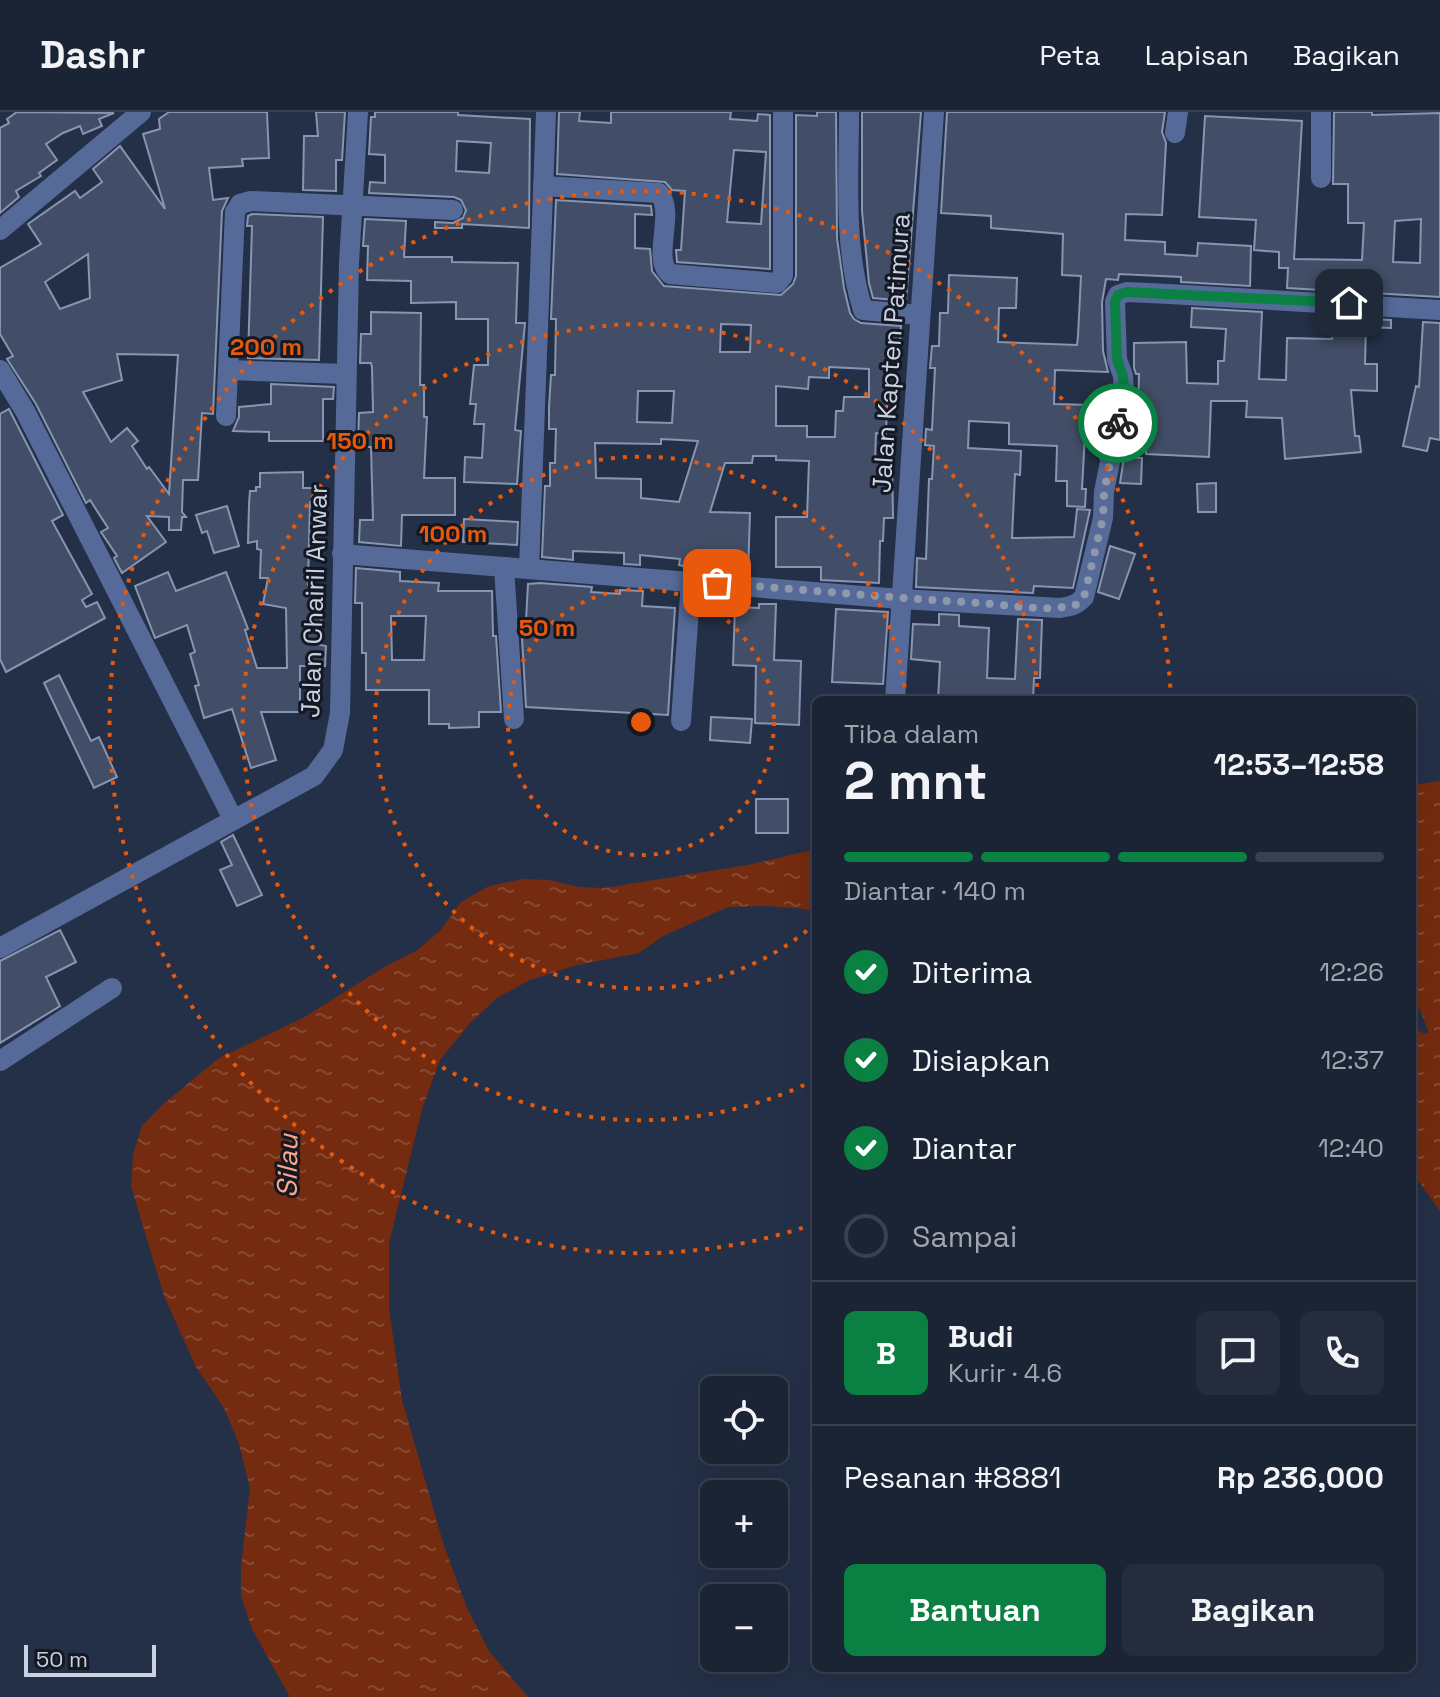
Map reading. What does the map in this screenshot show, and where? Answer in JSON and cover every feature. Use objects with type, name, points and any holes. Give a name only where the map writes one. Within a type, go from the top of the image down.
[{"type":"street","points":[[0,230],[141,112]]},
{"type":"street","name":"Jalan Chairil Anwar","points":[[0,948],[314,776],[333,750],[340,713],[346,374],[358,112]]},
{"type":"street","points":[[529,569],[546,112]]},
{"type":"street","points":[[543,186],[659,193],[665,202],[663,265],[670,274],[777,283],[783,276],[783,112]]},
{"type":"street","points":[[849,112],[847,169],[851,247],[863,310],[920,315]]},
{"type":"street","name":"Jalan Kapten Patimura","points":[[895,696],[934,112]]},
{"type":"street","points":[[1321,112],[1321,178]]},
{"type":"street","points":[[226,416],[235,212],[240,204],[251,201],[453,210]]},
{"type":"street","points":[[342,554],[900,599],[1060,608],[1078,604],[1084,597],[1103,518],[1104,492],[1124,392],[1117,359],[1115,302],[1118,295],[1127,292],[1155,293],[1440,310]]},
{"type":"street","points":[[0,370],[25,411],[233,819]]},
{"type":"street","points":[[228,370],[346,374]]},
{"type":"street","points":[[504,567],[514,719]]},
{"type":"street","points":[[681,721],[691,581]]},
{"type":"street","points":[[0,1061],[112,988]]},
{"type":"water","points":[[1440,781],[1440,1211],[1416,1178],[1416,1028],[1422,1033],[1428,1030],[1416,1007],[1416,784]]},
{"type":"water","name":"Silau","points":[[812,850],[812,912],[768,906],[728,907],[663,936],[639,953],[577,965],[530,980],[497,998],[471,1022],[440,1060],[423,1106],[389,1243],[389,1308],[402,1400],[444,1546],[467,1608],[489,1651],[528,1697],[290,1697],[252,1629],[241,1596],[241,1567],[250,1488],[239,1444],[224,1408],[196,1367],[164,1296],[131,1186],[133,1155],[142,1126],[161,1106],[219,1058],[303,1018],[416,951],[440,931],[461,902],[489,886],[523,879],[604,888],[748,865]]},
{"type":"building","points":[[17,112],[114,113],[99,119],[102,126],[83,134],[80,126],[46,144],[57,160],[39,173],[41,176],[16,191],[19,197],[0,213],[0,128],[9,123],[7,119]]},
{"type":"building","points":[[169,112],[267,112],[269,158],[242,159],[243,166],[209,168],[213,200],[228,198],[222,211],[213,414],[202,413],[198,480],[183,480],[182,512],[186,517],[182,517],[181,530],[169,530],[169,517],[147,516],[166,542],[122,573],[114,558],[117,556],[101,532],[108,528],[90,500],[86,503],[36,404],[7,359],[13,356],[0,334],[0,268],[41,244],[28,224],[75,191],[80,198],[102,182],[93,169],[120,146],[165,209],[143,134],[160,129],[159,119]],"holes":[[[88,254],[90,298],[60,309],[45,282]],[[117,354],[178,355],[169,494],[132,446],[138,441],[127,428],[111,442],[83,392],[122,380]]]},
{"type":"building","points":[[316,112],[345,112],[342,160],[336,160],[336,191],[303,190],[304,136],[318,136]]},
{"type":"building","points":[[375,112],[458,112],[458,115],[530,119],[529,228],[462,224],[462,228],[435,228],[435,222],[453,223],[463,218],[466,210],[461,200],[454,197],[369,193],[370,182],[385,183],[385,155],[369,154],[371,117],[375,117]],"holes":[[[457,141],[491,143],[489,173],[456,171]]]},
{"type":"building","points":[[559,112],[580,112],[579,121],[611,123],[611,112],[731,112],[730,119],[757,121],[758,114],[770,115],[770,269],[677,262],[676,250],[681,250],[685,191],[672,190],[665,182],[557,174]],"holes":[[[734,150],[766,152],[761,224],[727,222]]]},
{"type":"building","points":[[817,112],[836,112],[837,238],[850,313],[861,323],[901,326],[900,349],[889,349],[886,434],[876,433],[875,461],[892,461],[893,518],[884,518],[879,583],[821,580],[821,567],[776,567],[776,517],[807,517],[809,461],[776,460],[776,456],[753,456],[752,463],[725,463],[710,512],[750,513],[748,574],[698,570],[679,565],[680,559],[640,555],[640,565],[624,564],[624,553],[573,551],[573,560],[542,557],[545,486],[550,486],[550,463],[555,463],[556,429],[549,429],[549,407],[551,375],[555,375],[556,319],[551,319],[556,200],[651,206],[652,215],[635,214],[635,248],[650,249],[652,271],[664,286],[781,295],[793,284],[796,276],[796,115],[817,116]],"holes":[[[721,324],[751,325],[750,352],[720,352]],[[829,367],[869,369],[869,397],[844,397],[843,411],[836,411],[835,437],[807,437],[807,426],[776,426],[776,386],[808,389],[809,377],[829,378]],[[638,391],[674,391],[672,423],[637,422]],[[661,439],[698,441],[679,502],[641,498],[641,479],[596,478],[595,443],[661,444]]]},
{"type":"building","points":[[862,112],[921,112],[906,301],[873,298],[869,283],[862,211]]},
{"type":"building","points":[[947,112],[1165,112],[1162,132],[1166,143],[1162,215],[1126,214],[1125,240],[1165,242],[1165,254],[1197,256],[1198,243],[1251,246],[1250,286],[1181,282],[1181,277],[1119,274],[1118,280],[1106,279],[1102,302],[1103,351],[1108,372],[1055,370],[1054,404],[1093,405],[1093,413],[1106,413],[1102,434],[1085,433],[1082,489],[1086,489],[1085,507],[1067,506],[1067,481],[1056,481],[1057,446],[1009,444],[1009,423],[969,421],[968,448],[1021,451],[1020,475],[1015,474],[1012,538],[1074,537],[1077,509],[1090,510],[1073,588],[1034,586],[1033,593],[916,587],[917,558],[926,559],[929,479],[932,479],[934,446],[925,445],[926,429],[932,430],[935,368],[930,368],[932,346],[939,346],[940,313],[948,313],[949,275],[1017,278],[1016,308],[999,308],[998,342],[1077,345],[1078,336],[1081,276],[1062,275],[1063,234],[991,228],[991,216],[941,213]]},
{"type":"building","points":[[1334,112],[1372,112],[1372,115],[1440,113],[1440,297],[1287,288],[1288,268],[1279,268],[1279,252],[1254,250],[1256,220],[1199,217],[1205,116],[1302,121],[1294,259],[1362,260],[1364,223],[1348,223],[1348,184],[1333,184]],"holes":[[[1421,219],[1420,263],[1393,262],[1395,221]]]},
{"type":"building","points":[[248,216],[323,217],[319,360],[248,358],[252,226],[247,226]]},
{"type":"building","points":[[365,219],[406,221],[404,257],[452,257],[452,262],[518,263],[516,323],[525,323],[515,430],[521,431],[517,484],[464,482],[465,457],[482,458],[484,424],[474,424],[476,404],[470,404],[474,365],[488,365],[488,319],[456,319],[456,302],[411,303],[411,281],[367,280],[368,246],[363,246]]},
{"type":"building","points":[[1192,308],[1262,312],[1259,379],[1286,380],[1287,338],[1332,339],[1332,317],[1391,320],[1391,328],[1366,327],[1365,364],[1377,364],[1377,391],[1351,390],[1355,436],[1359,436],[1361,452],[1285,459],[1282,418],[1246,417],[1247,401],[1211,401],[1209,457],[1146,454],[1147,415],[1138,414],[1139,374],[1134,368],[1134,343],[1186,342],[1187,383],[1218,384],[1218,361],[1224,361],[1226,329],[1191,327]]},
{"type":"building","points":[[371,312],[421,313],[420,385],[424,385],[424,417],[427,417],[424,478],[455,478],[455,515],[402,515],[401,546],[359,542],[360,520],[373,520],[371,447],[358,447],[359,413],[373,412],[371,363],[360,363],[361,334],[371,334]]},
{"type":"building","points":[[1423,322],[1440,323],[1440,440],[1430,438],[1427,451],[1403,446],[1416,386],[1419,387]]},
{"type":"building","points":[[271,384],[334,387],[333,399],[323,399],[323,441],[269,441],[269,432],[233,431],[239,417],[239,407],[271,404]]},
{"type":"building","points":[[9,409],[63,515],[52,521],[92,594],[82,600],[86,607],[97,602],[105,618],[6,672],[0,659],[0,414]]},
{"type":"building","points":[[1124,457],[1142,458],[1141,484],[1120,483]]},
{"type":"building","points":[[303,472],[303,488],[314,488],[314,503],[310,502],[308,585],[323,587],[320,645],[326,646],[325,666],[300,666],[300,712],[261,712],[276,760],[251,768],[232,709],[204,718],[195,686],[199,685],[190,654],[195,652],[187,625],[155,638],[135,586],[168,572],[176,591],[226,572],[248,629],[245,630],[257,668],[287,668],[286,608],[263,604],[268,578],[260,578],[261,550],[257,549],[257,541],[248,543],[250,491],[260,487],[260,473]]},
{"type":"building","points":[[1216,483],[1216,512],[1198,512],[1197,484]]},
{"type":"building","points":[[227,506],[239,546],[214,553],[207,531],[202,533],[196,515]]},
{"type":"building","points":[[464,519],[518,522],[517,545],[463,542]]},
{"type":"building","points":[[1110,546],[1135,554],[1119,599],[1098,592]]},
{"type":"building","points":[[356,568],[400,572],[400,581],[439,583],[438,591],[492,591],[501,712],[479,712],[479,727],[449,728],[449,724],[429,724],[429,690],[366,690],[362,603],[355,603]],"holes":[[[391,616],[426,616],[424,660],[392,660]]]},
{"type":"building","points":[[528,584],[592,587],[591,592],[620,594],[620,590],[643,591],[642,606],[675,608],[668,715],[526,707],[522,638],[525,638]]},
{"type":"building","points":[[759,604],[776,604],[774,660],[801,661],[799,725],[755,723],[756,666],[733,665],[735,607],[759,608]]},
{"type":"building","points":[[836,609],[888,612],[883,684],[832,682]]},
{"type":"building","points":[[939,614],[959,615],[959,626],[989,628],[987,678],[1015,679],[1018,619],[1042,620],[1040,678],[1034,678],[1033,696],[938,696],[940,662],[911,659],[913,624],[939,625]]},
{"type":"building","points":[[59,675],[91,741],[99,737],[117,777],[94,788],[44,683]]},
{"type":"building","points":[[711,717],[752,719],[750,743],[710,740]]},
{"type":"building","points":[[756,799],[788,799],[788,833],[756,833]]},
{"type":"building","points":[[233,835],[262,895],[237,906],[220,870],[232,865],[221,842]]},
{"type":"building","points":[[60,930],[76,962],[46,977],[60,1006],[0,1043],[0,961]]},
{"type":"way so far","points":[[717,583],[900,599],[1060,608],[1078,604],[1084,597],[1103,518],[1104,492],[1118,423]]},
{"type":"route","points":[[1118,423],[1124,392],[1117,359],[1115,302],[1118,295],[1127,292],[1349,303]]}]
